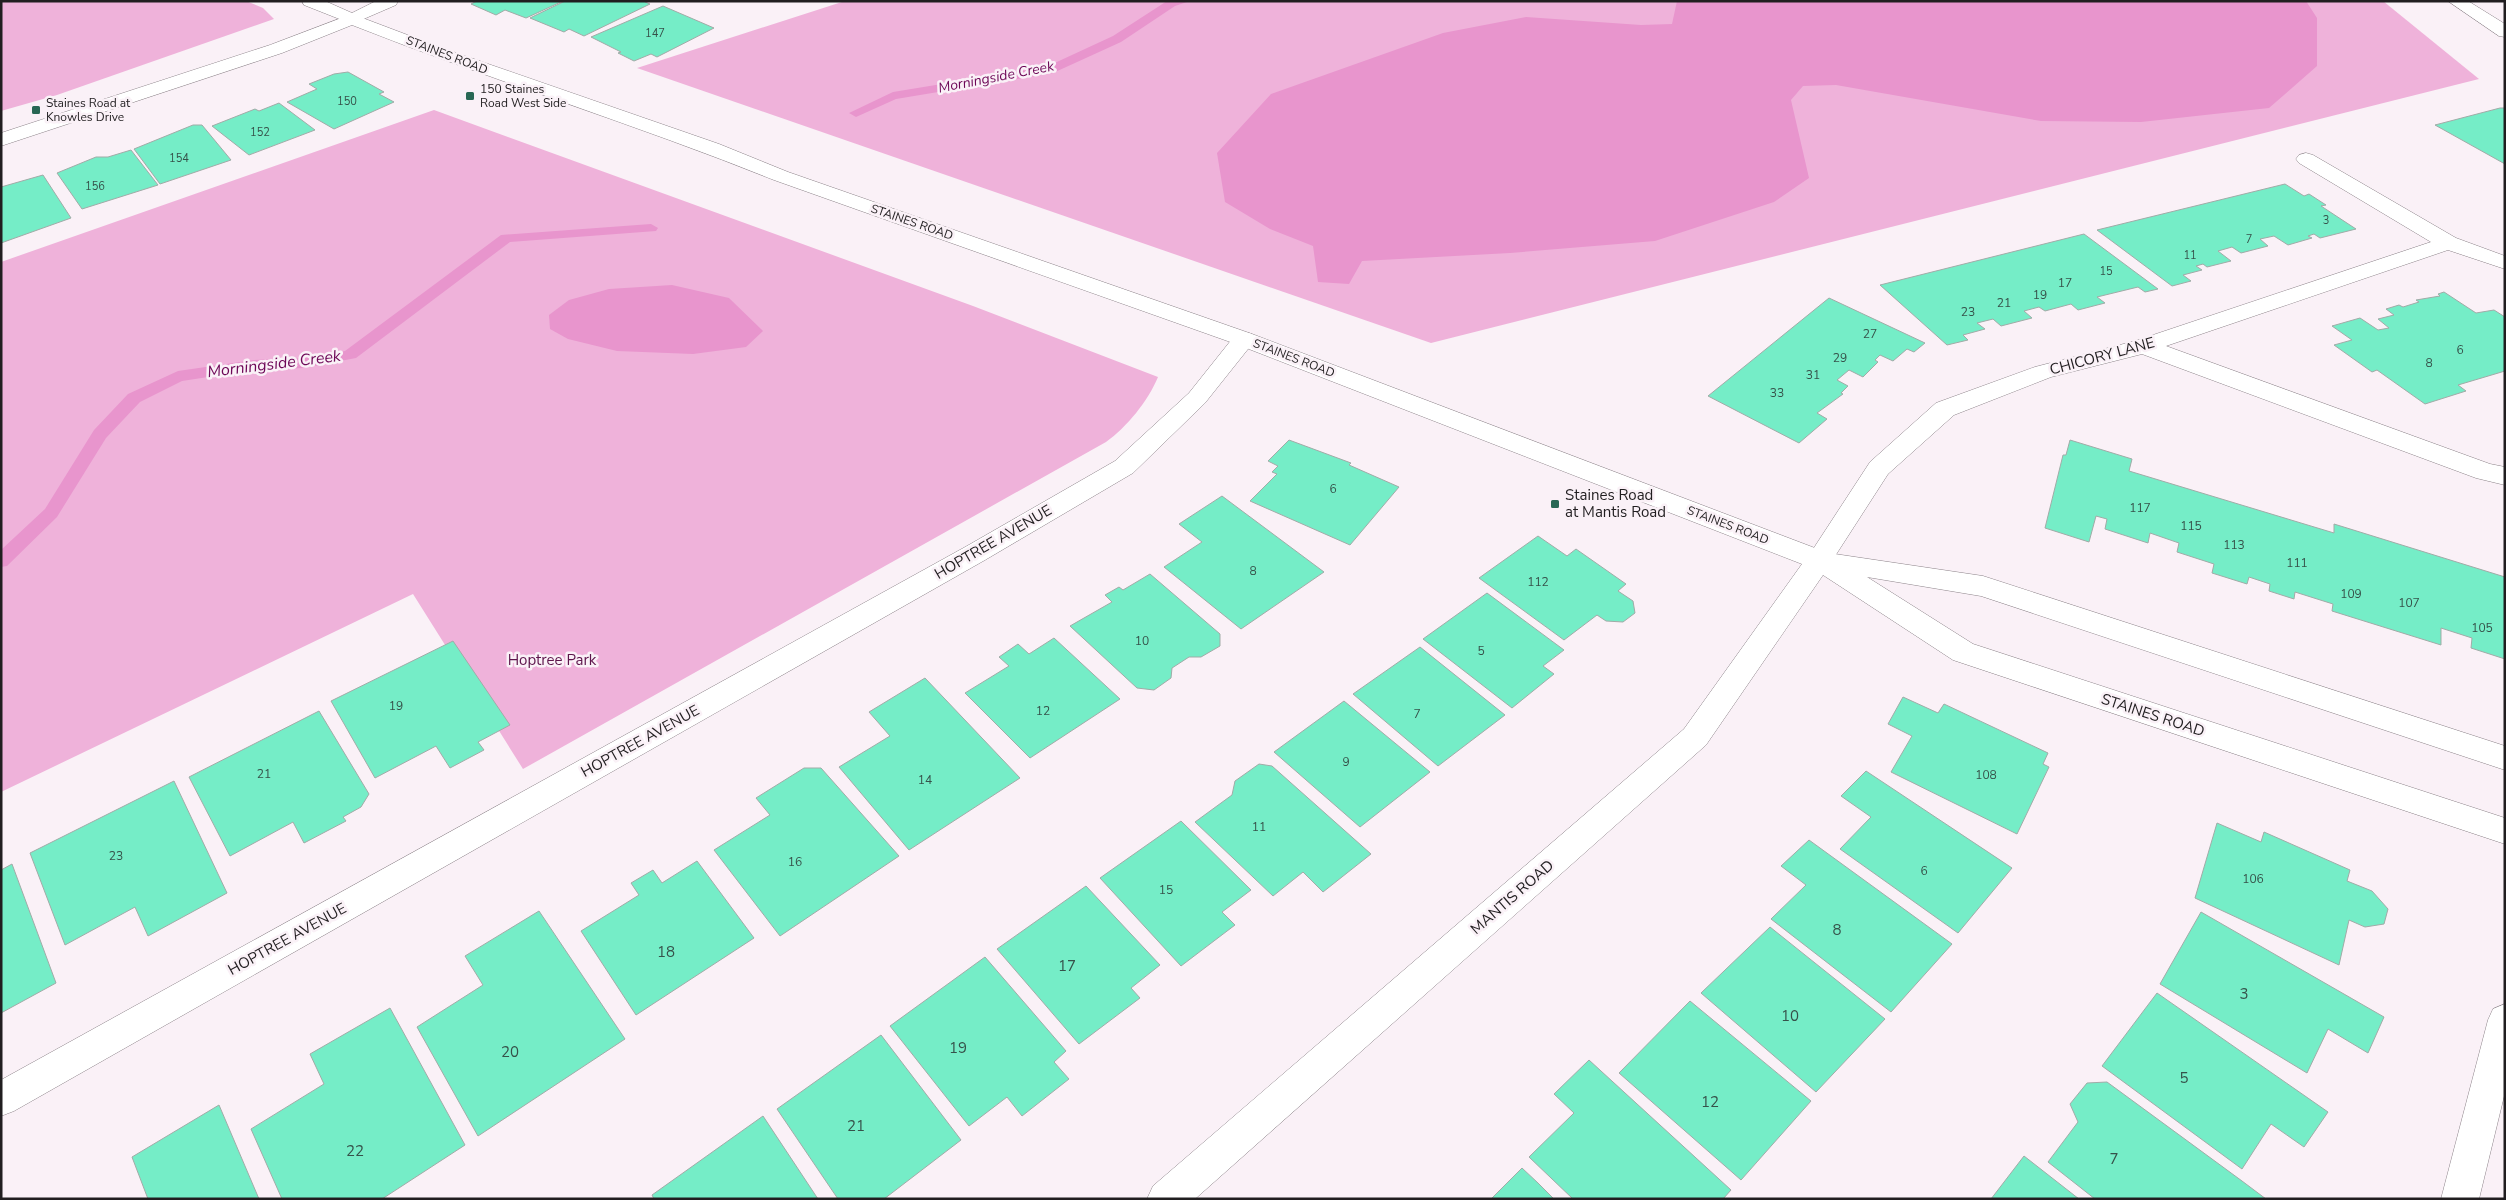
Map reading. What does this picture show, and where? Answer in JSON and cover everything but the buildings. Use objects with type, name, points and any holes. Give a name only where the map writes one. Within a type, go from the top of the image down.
[{"type":"street","name":"STAINES ROAD","points":[[310,1],[436,52],[712,148],[790,179],[1244,340],[1819,560],[1963,652],[2505,831]]},
{"type":"street","points":[[1,140],[276,49],[352,19],[390,1]]},
{"type":"street","points":[[2456,1],[2505,32]]},
{"type":"street","points":[[2306,159],[2448,243],[2505,263]]},
{"type":"street","name":"CHICORY LANE","points":[[1819,560],[1879,468],[1946,408],[2043,372],[2143,346],[2448,243]]},
{"type":"street","name":"HOPTREE AVENUE","points":[[1,1099],[1124,467],[1197,398],[1244,340]]},
{"type":"street","points":[[2143,346],[2485,472],[2505,476]]},
{"type":"street","name":"STAINES ROAD","points":[[1819,560],[1983,586],[2505,758]]},
{"type":"street","name":"MANTIS ROAD","points":[[1166,1199],[1695,738],[1819,560]]},
{"type":"street","points":[[2460,1199],[2505,1020]]},
{"type":"green space","points":[[1,1],[246,1],[263,8],[274,19],[57,95],[1,111]]},
{"type":"green space","points":[[845,1],[2383,1],[2479,79],[1431,343],[637,68]]},
{"type":"green space","name":"Hoptree Park","points":[[434,110],[973,306],[1158,377],[1149,395],[1136,413],[1122,429],[1106,442],[523,769],[413,594],[1,792],[1,262]]},
{"type":"shaded area","points":[[1677,1],[2306,1],[2317,18],[2317,66],[2269,108],[2141,122],[2041,121],[1836,85],[1803,86],[1791,100],[1809,178],[1774,202],[1655,241],[1510,253],[1362,261],[1349,284],[1318,282],[1313,246],[1270,229],[1225,202],[1217,153],[1271,94],[1443,33],[1526,17],[1641,25],[1672,24]]},
{"type":"shaded area","points":[[672,285],[729,298],[763,331],[746,347],[693,354],[617,351],[568,339],[550,329],[549,315],[569,300],[609,289]]},
{"type":"waterway","name":"Morningside Creek","points":[[856,113],[893,96],[1049,70],[1117,39],[1172,3],[1184,1]]},
{"type":"waterway","name":"Morningside Creek","points":[[1,561],[51,513],[100,434],[134,398],[178,376],[254,365],[304,363],[350,355],[506,238],[651,228]]},
{"type":"place","name":"150 Staines Road West Side","points":[[470,96]]},
{"type":"place","name":"Staines Road at Knowles Drive","points":[[36,110]]},
{"type":"place","name":"Staines Road at Mantis Road","points":[[1555,504]]}]
